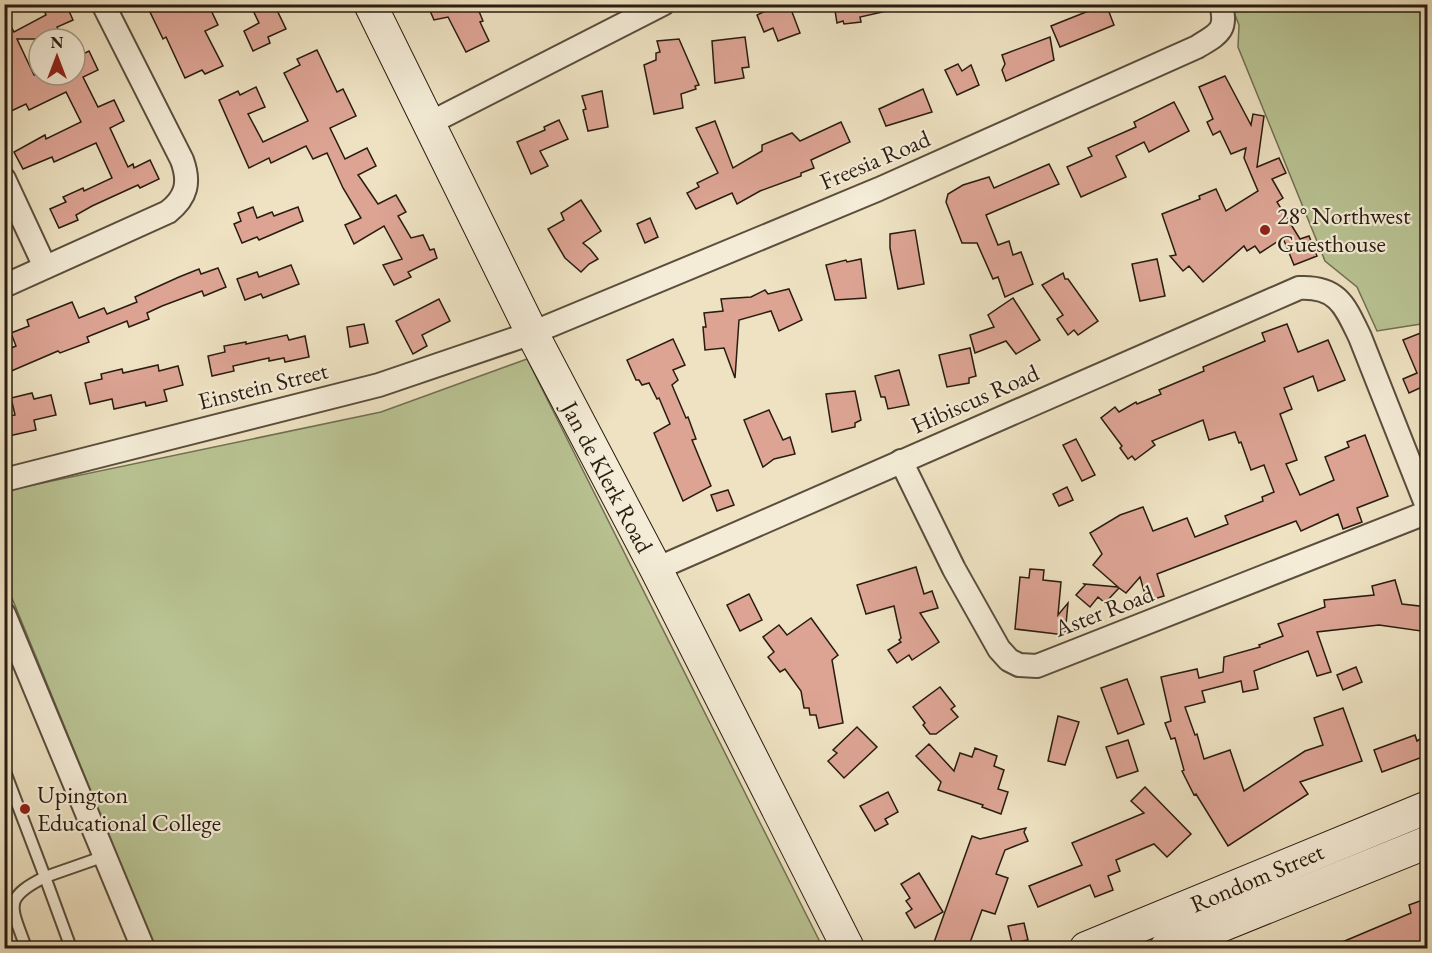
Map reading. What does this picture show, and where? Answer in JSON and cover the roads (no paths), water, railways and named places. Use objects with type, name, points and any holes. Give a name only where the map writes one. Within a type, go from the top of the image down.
[{"type":"street","points":[[4,286],[168,212],[181,200],[187,185],[182,160],[103,4]]},
{"type":"street","name":"Jan de Klerk Road","points":[[370,4],[532,333],[656,569],[848,948]]},
{"type":"street","points":[[430,123],[663,4]]},
{"type":"street","name":"Freesia Road","points":[[532,333],[879,189],[1197,47],[1219,33],[1222,27],[1222,10]]},
{"type":"street","points":[[4,179],[45,267]]},
{"type":"street","name":"Hibiscus Road","points":[[656,569],[1299,288],[1317,288],[1334,295],[1347,312],[1428,510]]},
{"type":"street","name":"Einstein Street","points":[[4,480],[379,385],[532,333]]},
{"type":"street","name":"Aster Road","points":[[901,461],[954,569],[999,649],[1014,663],[1030,666],[1037,666],[1139,627],[1428,510]]},
{"type":"street","points":[[4,614],[143,948]]},
{"type":"street","name":"Rondom Street","points":[[1086,948],[1428,807]]},
{"type":"street","name":"Rondom Street","points":[[1166,948],[1428,842]]},
{"type":"lane","points":[[4,769],[71,948]]},
{"type":"lane","points":[[26,948],[14,915],[15,897],[26,886],[45,877],[105,856]]},
{"type":"place","name":"28° Northwest Guesthouse","points":[[1265,230]]},
{"type":"place","name":"Upington Educational College","points":[[25,809]]}]
